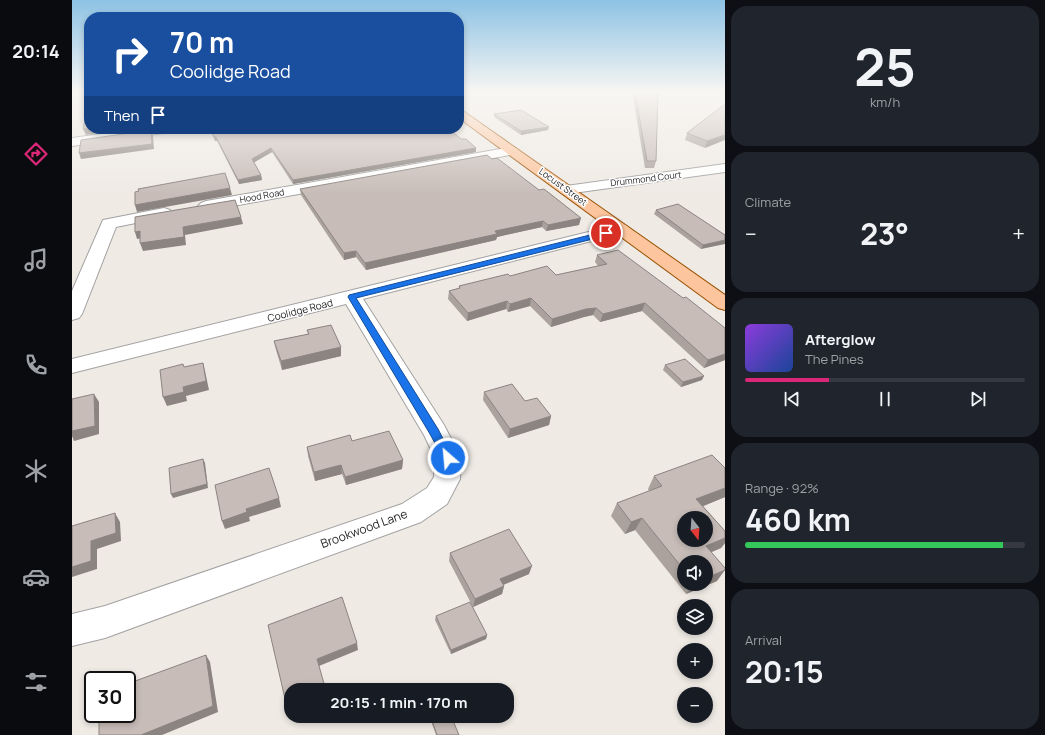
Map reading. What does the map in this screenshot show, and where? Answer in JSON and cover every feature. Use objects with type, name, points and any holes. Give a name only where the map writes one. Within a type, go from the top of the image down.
[{"type":"main road","name":"Locust Street","points":[[478,126],[725,304]]},
{"type":"street","points":[[72,142],[128,134]]},
{"type":"street","name":"Hood Road","points":[[194,208],[512,151]]},
{"type":"street","name":"Drummond Court","points":[[566,190],[725,168]]},
{"type":"street","points":[[72,314],[109,223],[179,210]]},
{"type":"street","name":"Coolidge Road","points":[[72,366],[621,230]]},
{"type":"street","name":"Brookwood Lane","points":[[72,630],[105,622],[411,513],[437,496],[447,479],[448,458],[435,432],[352,297]]},
{"type":"building","points":[[514,126],[549,127],[521,131]]},
{"type":"building","points":[[641,126],[657,126],[656,161],[647,161]]},
{"type":"building","points":[[696,126],[725,126],[725,135],[707,141],[687,133]]},
{"type":"building","points":[[123,134],[151,134],[152,144],[79,153],[81,140]]},
{"type":"building","points":[[213,134],[455,134],[461,139],[466,139],[476,148],[293,180],[271,148],[252,159],[261,175],[238,180],[216,137],[214,137]]},
{"type":"building","points":[[487,155],[492,159],[497,158],[539,190],[544,189],[581,218],[548,225],[543,221],[495,231],[497,234],[365,263],[356,251],[344,253],[300,189]]},
{"type":"building","points":[[225,173],[230,188],[135,205],[135,192],[139,191],[138,189]]},
{"type":"building","points":[[235,200],[241,217],[183,227],[184,237],[140,243],[140,231],[135,232],[135,217]]},
{"type":"building","points":[[678,204],[725,235],[725,240],[703,245],[656,210]]},
{"type":"building","points":[[618,250],[683,298],[686,297],[725,328],[725,354],[708,360],[645,303],[603,314],[596,308],[586,309],[552,319],[531,298],[510,304],[507,301],[468,313],[449,291],[460,288],[459,286],[508,274],[510,276],[547,266],[556,275],[607,264],[597,255]]},
{"type":"building","points":[[331,325],[341,347],[281,361],[274,341],[309,334],[307,330]]},
{"type":"building","points":[[685,359],[704,376],[683,382],[665,365]]},
{"type":"building","points":[[203,363],[206,381],[183,387],[184,392],[163,397],[160,370],[183,364],[184,367]]},
{"type":"building","points":[[512,384],[525,401],[537,398],[551,416],[510,429],[484,392]]},
{"type":"building","points":[[94,394],[95,426],[72,431],[72,399]]},
{"type":"building","points":[[389,431],[403,460],[345,477],[341,465],[314,472],[307,447],[350,435],[352,441]]},
{"type":"building","points":[[712,455],[725,468],[725,488],[696,499],[707,511],[677,511],[677,547],[707,547],[725,568],[725,570],[713,575],[713,555],[677,555],[677,561],[642,518],[631,522],[617,503],[662,486],[654,476]]},
{"type":"building","points":[[203,459],[207,484],[171,494],[169,468]]},
{"type":"building","points":[[269,468],[279,498],[246,509],[247,512],[222,521],[215,485]]},
{"type":"building","points":[[115,513],[116,533],[91,541],[91,561],[72,567],[72,526]]},
{"type":"building","points":[[713,518],[725,531],[725,538],[713,543]]},
{"type":"building","points":[[509,529],[532,566],[500,579],[504,586],[475,599],[450,553]]},
{"type":"building","points":[[342,597],[357,643],[317,659],[324,683],[284,683],[284,694],[268,625]]},
{"type":"building","points":[[470,602],[487,635],[451,650],[436,616]]},
{"type":"building","points":[[206,655],[213,706],[141,735],[99,735],[99,723],[136,723],[136,681]]},
{"type":"building","points":[[433,723],[454,723],[459,735],[437,735]]},
{"type":"route","points":[[448,458],[435,432],[352,297],[606,233]]}]
